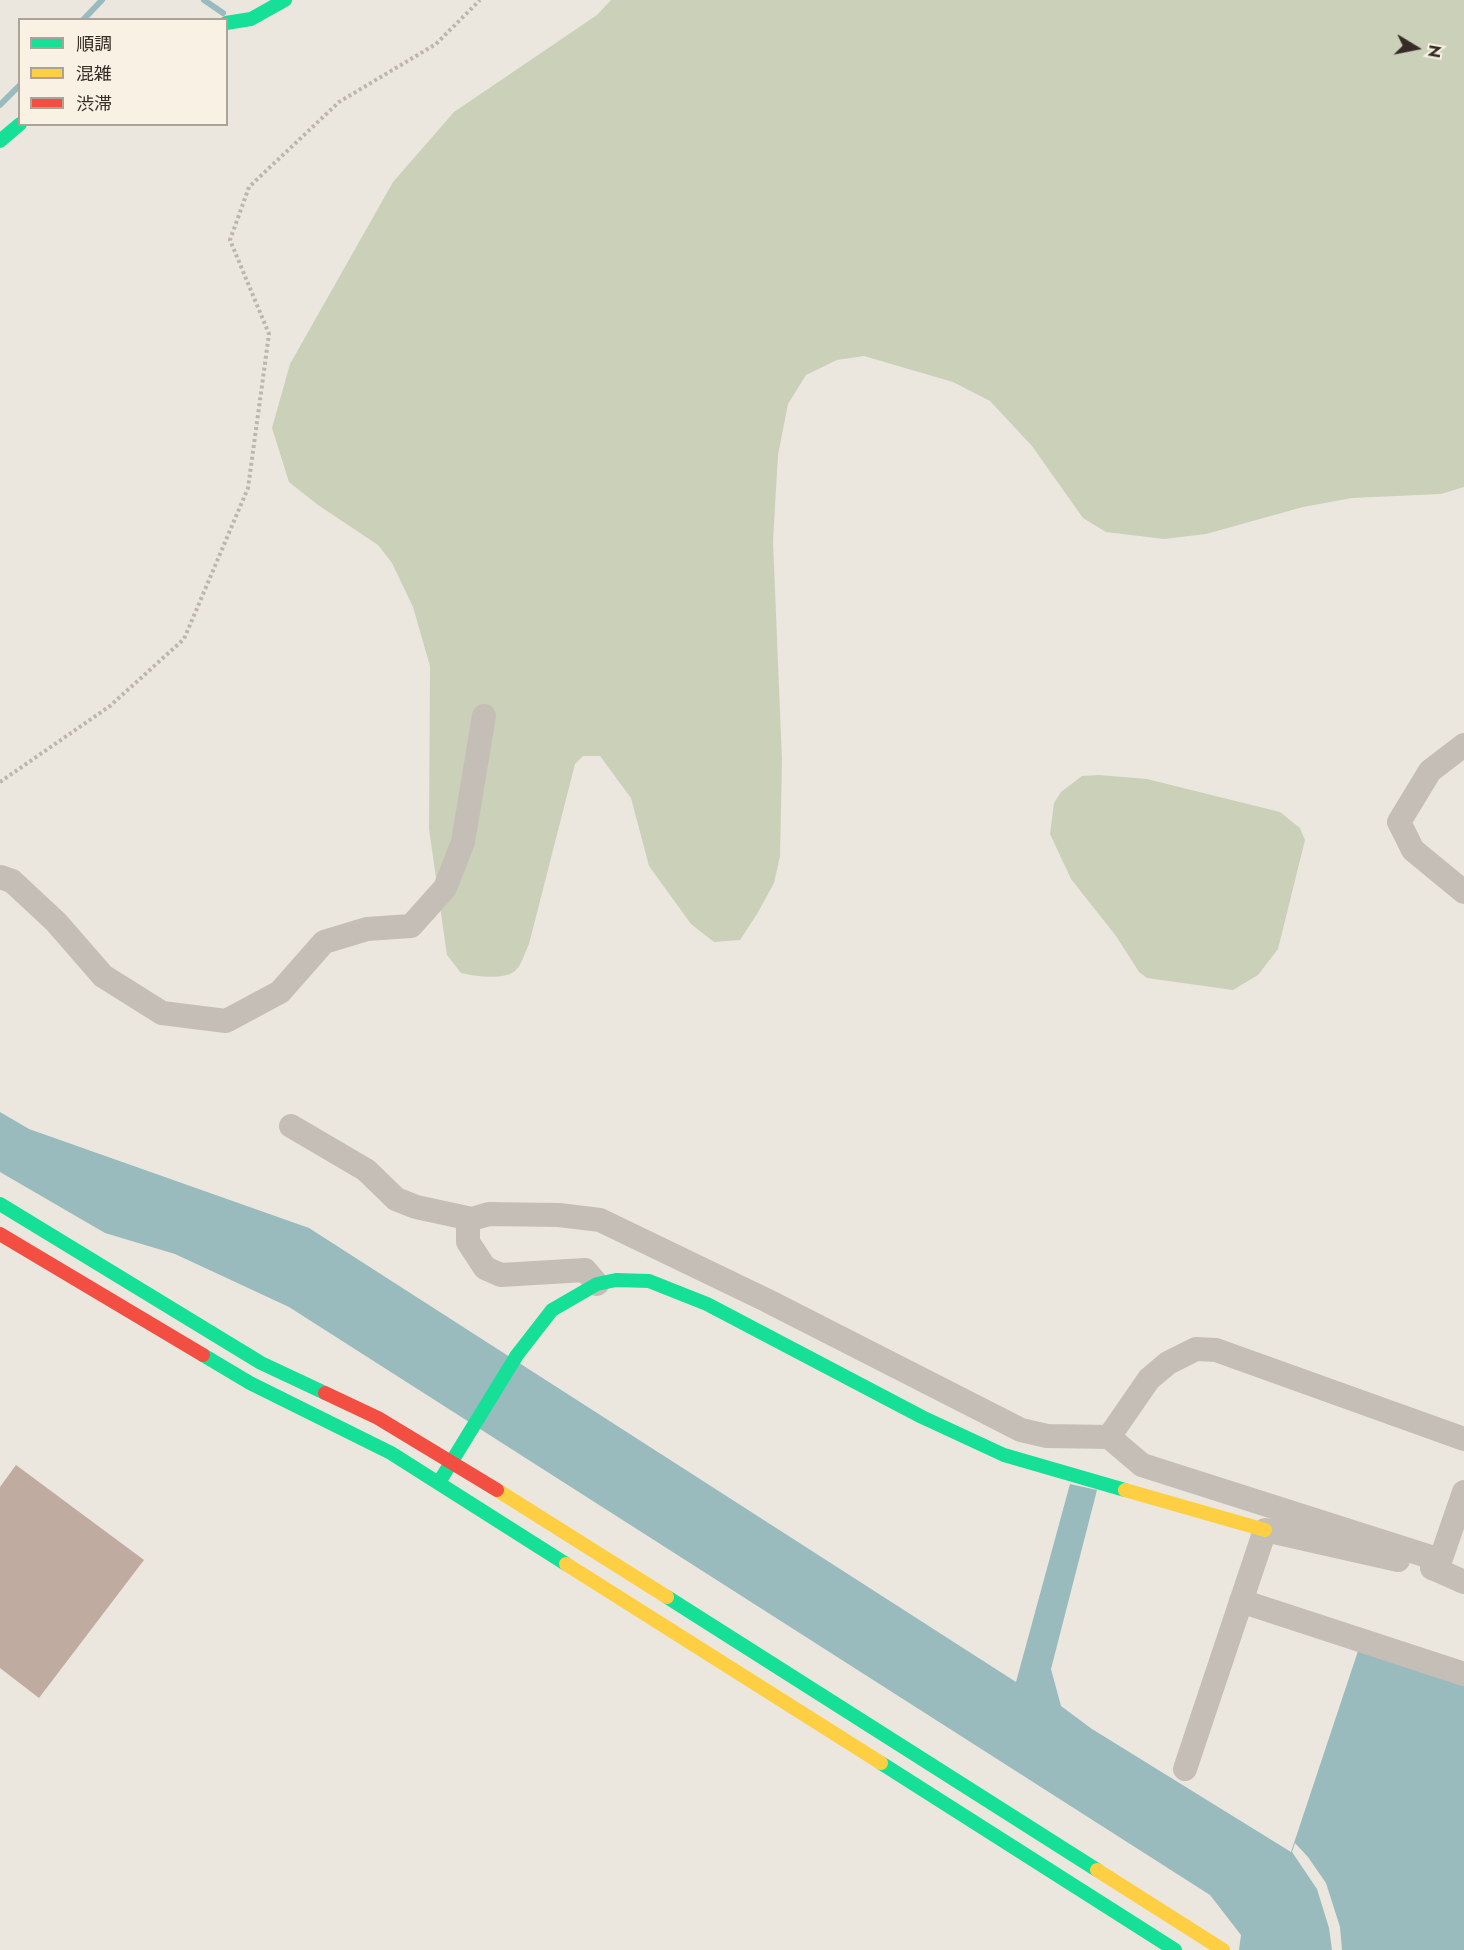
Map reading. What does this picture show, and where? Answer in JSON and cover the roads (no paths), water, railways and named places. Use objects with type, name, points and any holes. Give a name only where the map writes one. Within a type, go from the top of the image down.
[{"type":"street","points":[[228,23],[251,19],[285,0]]},
{"type":"street","points":[[0,141],[18,126]]},
{"type":"street","points":[[0,877],[12,881],[56,922],[103,976],[162,1012],[226,1021],[280,992],[324,942],[367,929],[411,926],[445,888],[463,842],[484,716]]},
{"type":"street","points":[[1464,745],[1430,771],[1399,822],[1413,850],[1464,892]]},
{"type":"street","points":[[291,1126],[366,1170],[396,1199],[472,1219],[489,1214],[501,1214],[559,1215],[600,1220],[766,1300],[1021,1430],[1047,1436],[1109,1437],[1142,1465],[1439,1565],[1464,1582]]},
{"type":"street","points":[[0,1204],[261,1363],[378,1418],[452,1461],[1217,1946]]},
{"type":"street","points":[[472,1219],[468,1225],[468,1242],[485,1268],[501,1275],[585,1270],[597,1284]]},
{"type":"street","points":[[0,1234],[250,1383],[391,1452],[1175,1950]]},
{"type":"street","points":[[439,1484],[517,1355],[552,1310],[597,1284],[616,1280],[649,1281],[707,1304],[922,1417],[1004,1455],[1264,1530],[1439,1565]]},
{"type":"street","points":[[1109,1437],[1149,1379],[1168,1363],[1196,1349],[1216,1350],[1464,1439]]},
{"type":"street","points":[[1439,1565],[1464,1492]]},
{"type":"street","points":[[1185,1769],[1264,1530]]},
{"type":"street","points":[[1241,1601],[1464,1674]]},
{"type":"water","points":[[0,1112],[29,1129],[309,1228],[1016,1682],[1070,1484],[1097,1490],[1051,1669],[1061,1706],[1092,1729],[1291,1852],[1359,1648],[1464,1685],[1464,1950],[1239,1950],[1241,1935],[1210,1895],[289,1307],[175,1254],[105,1233],[0,1172]]},
{"type":"waterway","points":[[85,18],[102,0]]},
{"type":"waterway","points":[[204,0],[223,13]]},
{"type":"waterway","points":[[0,105],[18,87]]}]
